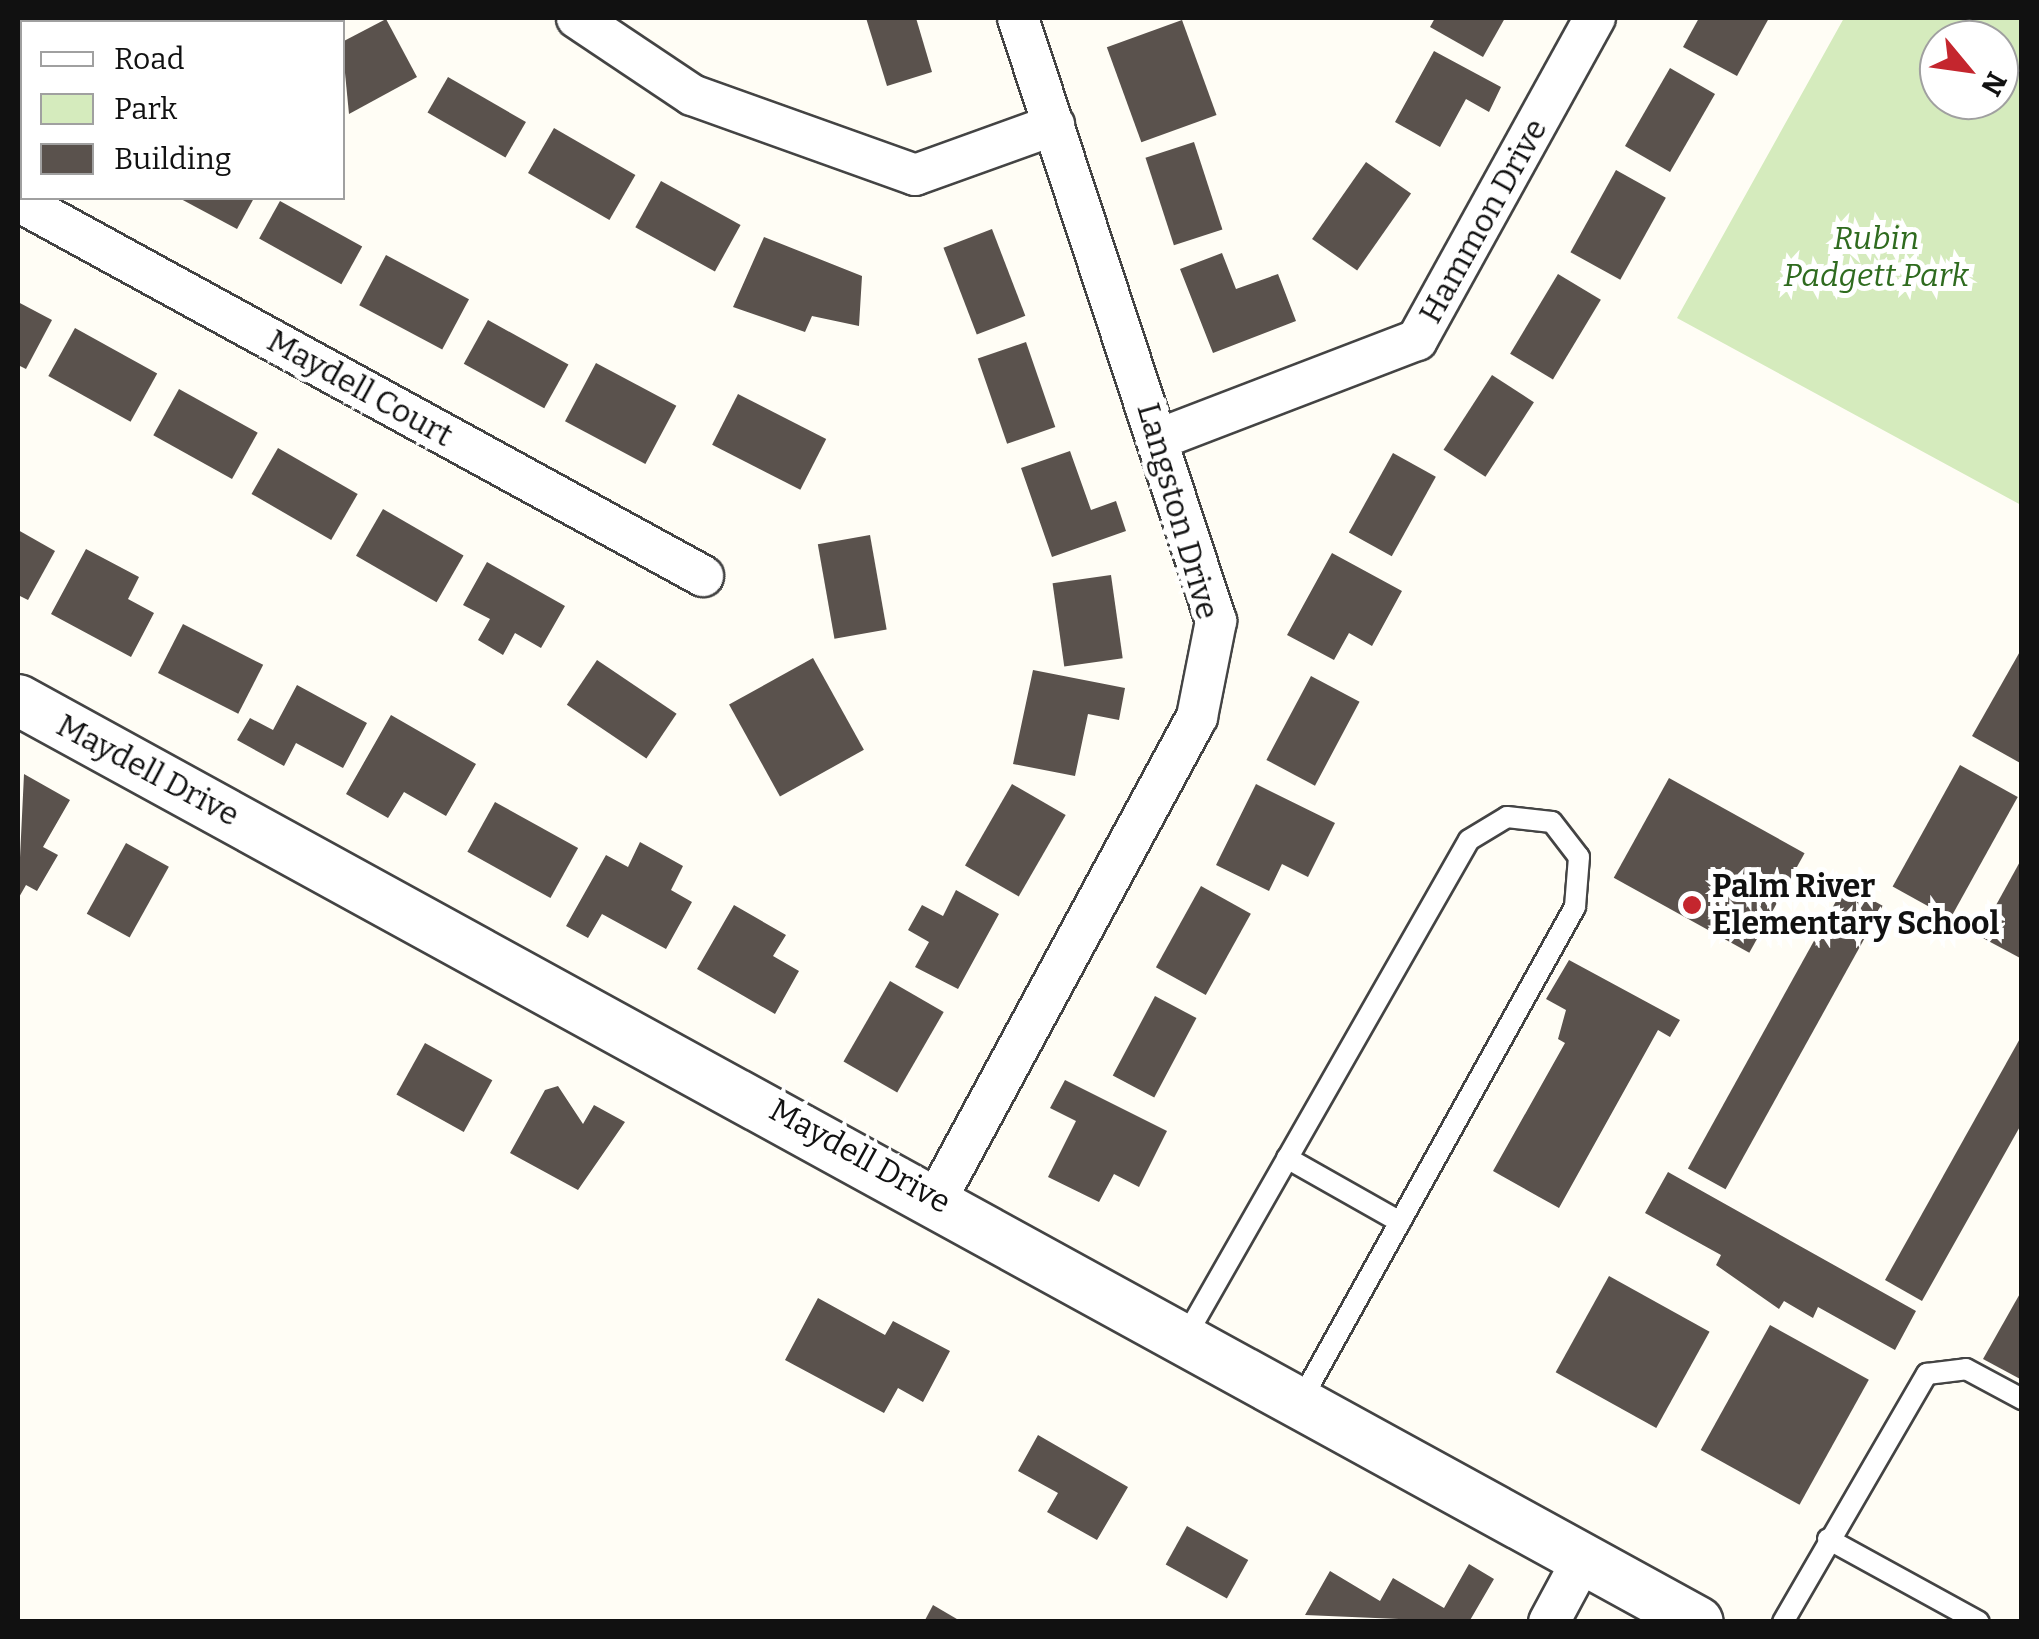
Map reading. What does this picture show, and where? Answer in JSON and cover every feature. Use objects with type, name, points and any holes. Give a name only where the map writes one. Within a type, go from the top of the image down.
[{"type":"street","points":[[577,18],[692,95],[915,175],[1054,125]]},
{"type":"street","name":"Langston Drive","points":[[937,1198],[1196,717],[1216,621],[1018,18]]},
{"type":"street","name":"Hammon Drive","points":[[1159,439],[1417,340],[1595,18]]},
{"type":"street","name":"Maydell Court","points":[[18,201],[703,576]]},
{"type":"street","name":"Maydell Drive","points":[[18,700],[937,1198],[1698,1622]]},
{"type":"street","points":[[1549,1622],[1584,1557]]},
{"type":"lane","points":[[1186,1336],[1470,840],[1507,817],[1552,822],[1579,857],[1575,907],[1301,1400]]},
{"type":"lane","points":[[1287,1158],[1400,1222]]},
{"type":"lane","points":[[1783,1622],[1927,1374],[1966,1369],[2022,1399]]},
{"type":"lane","points":[[1828,1539],[1979,1622]]},
{"type":"green space","name":"Rubin Padgett Park","points":[[1844,18],[2021,18],[2021,505],[1677,318]]},
{"type":"building","points":[[866,18],[916,18],[932,72],[887,86]]},
{"type":"building","points":[[1435,18],[1505,18],[1483,57],[1430,27]]},
{"type":"building","points":[[1699,18],[1769,18],[1737,76],[1683,47]]},
{"type":"building","points":[[386,19],[417,77],[349,114],[345,40]]},
{"type":"building","points":[[1182,20],[1217,115],[1141,142],[1107,47]]},
{"type":"building","points":[[1434,51],[1501,87],[1489,112],[1466,99],[1440,147],[1395,122]]},
{"type":"building","points":[[1670,68],[1715,94],[1670,172],[1625,146]]},
{"type":"building","points":[[448,77],[526,122],[505,158],[428,113]]},
{"type":"building","points":[[554,128],[635,175],[609,220],[528,173]]},
{"type":"building","points":[[1194,142],[1222,229],[1174,245],[1145,158]]},
{"type":"building","points":[[1366,162],[1411,194],[1357,271],[1312,239]]},
{"type":"building","points":[[1616,170],[1666,198],[1620,280],[1570,252]]},
{"type":"building","points":[[661,181],[741,225],[715,271],[635,227]]},
{"type":"building","points":[[183,200],[253,200],[237,229]]},
{"type":"building","points":[[280,201],[362,247],[341,284],[259,239]]},
{"type":"building","points":[[992,229],[1025,316],[977,334],[943,248]]},
{"type":"building","points":[[764,237],[862,276],[859,326],[812,316],[805,332],[733,307]]},
{"type":"building","points":[[1222,253],[1236,289],[1278,274],[1296,321],[1213,353],[1180,269]]},
{"type":"building","points":[[386,255],[469,299],[442,349],[359,305]]},
{"type":"building","points":[[1558,274],[1601,300],[1553,379],[1510,354]]},
{"type":"building","points":[[18,302],[52,320],[26,369],[18,365]]},
{"type":"building","points":[[488,320],[568,365],[544,408],[464,364]]},
{"type":"building","points":[[75,328],[157,374],[131,422],[48,376]]},
{"type":"building","points":[[1026,342],[1055,427],[1007,444],[978,359]]},
{"type":"building","points":[[596,363],[676,406],[645,464],[565,421]]},
{"type":"building","points":[[1492,375],[1534,402],[1485,477],[1444,450]]},
{"type":"building","points":[[179,389],[258,433],[232,479],[153,435]]},
{"type":"building","points":[[738,394],[826,439],[800,490],[712,445]]},
{"type":"building","points":[[278,448],[358,494],[331,540],[251,494]]},
{"type":"building","points":[[1070,451],[1091,510],[1116,501],[1126,531],[1052,557],[1021,468]]},
{"type":"building","points":[[1393,453],[1436,477],[1392,556],[1349,533]]},
{"type":"building","points":[[383,509],[464,556],[437,602],[356,556]]},
{"type":"building","points":[[18,530],[55,551],[28,600],[18,595]]},
{"type":"building","points":[[870,535],[887,630],[834,639],[818,544]]},
{"type":"building","points":[[86,549],[139,577],[128,599],[154,613],[131,657],[51,614]]},
{"type":"building","points":[[1332,553],[1402,591],[1372,646],[1349,633],[1334,660],[1287,635]]},
{"type":"building","points":[[487,562],[565,606],[541,648],[515,633],[503,655],[478,640],[490,619],[463,605]]},
{"type":"building","points":[[1111,575],[1123,658],[1064,666],[1053,583]]},
{"type":"building","points":[[183,624],[263,665],[238,714],[158,673]]},
{"type":"building","points":[[2022,648],[2022,764],[1972,736]]},
{"type":"building","points":[[813,658],[864,750],[780,796],[729,705]]},
{"type":"building","points":[[597,660],[677,714],[646,758],[567,705]]},
{"type":"building","points":[[1033,670],[1125,688],[1119,720],[1088,714],[1075,776],[1013,764]]},
{"type":"building","points":[[1311,676],[1360,702],[1315,786],[1266,760]]},
{"type":"building","points":[[297,685],[367,723],[343,768],[296,743],[284,766],[237,740],[250,718],[273,730]]},
{"type":"building","points":[[391,715],[476,764],[446,816],[404,792],[388,818],[346,794]]},
{"type":"building","points":[[1960,765],[2018,797],[1950,919],[1893,887]]},
{"type":"building","points":[[24,774],[70,800],[43,847],[58,855],[37,891],[26,885],[18,899]]},
{"type":"building","points":[[1669,778],[1805,853],[1749,953],[1614,878]]},
{"type":"building","points":[[1012,784],[1066,815],[1019,896],[965,865]]},
{"type":"building","points":[[1256,784],[1335,823],[1308,877],[1282,864],[1269,891],[1216,865]]},
{"type":"building","points":[[495,802],[578,848],[550,898],[467,852]]},
{"type":"building","points":[[640,842],[683,866],[671,890],[692,902],[666,949],[602,914],[588,938],[566,926],[606,855],[628,867]]},
{"type":"building","points":[[126,843],[169,867],[130,938],[87,914]]},
{"type":"building","points":[[2022,858],[2022,959],[1979,936]]},
{"type":"building","points":[[1845,885],[1883,906],[1726,1189],[1688,1168]]},
{"type":"building","points":[[1201,886],[1251,914],[1206,995],[1156,967]]},
{"type":"building","points":[[956,890],[999,914],[958,989],[915,967],[929,942],[908,930],[922,905],[943,916]]},
{"type":"building","points":[[734,905],[786,935],[773,956],[799,971],[775,1014],[697,969]]},
{"type":"building","points":[[1569,960],[1680,1020],[1670,1037],[1658,1030],[1559,1208],[1493,1171],[1565,1043],[1558,1039],[1566,1010],[1546,999]]},
{"type":"building","points":[[890,981],[944,1012],[897,1093],[844,1062]]},
{"type":"building","points":[[1155,996],[1196,1018],[1154,1098],[1113,1075]]},
{"type":"building","points":[[2022,1035],[2022,1123],[1922,1301],[1885,1280]]},
{"type":"building","points":[[425,1043],[492,1080],[464,1132],[396,1095]]},
{"type":"building","points":[[1065,1080],[1167,1131],[1139,1187],[1114,1174],[1099,1202],[1048,1177],[1076,1121],[1050,1108]]},
{"type":"building","points":[[558,1086],[583,1124],[594,1105],[625,1122],[578,1190],[510,1153],[545,1090]]},
{"type":"building","points":[[1668,1172],[1916,1311],[1895,1350],[1818,1307],[1813,1318],[1784,1301],[1779,1309],[1716,1265],[1721,1255],[1645,1213]]},
{"type":"building","points":[[1609,1276],[1710,1332],[1656,1428],[1556,1372]]},
{"type":"building","points":[[2022,1290],[2022,1380],[1983,1359]]},
{"type":"building","points":[[818,1298],[885,1335],[893,1321],[950,1351],[923,1402],[898,1388],[884,1413],[785,1360]]},
{"type":"building","points":[[1770,1325],[1869,1380],[1800,1505],[1701,1450]]},
{"type":"building","points":[[1038,1435],[1128,1487],[1097,1540],[1047,1512],[1058,1493],[1018,1471]]},
{"type":"building","points":[[1187,1526],[1248,1560],[1227,1598],[1166,1564]]},
{"type":"building","points":[[1469,1564],[1494,1579],[1469,1622],[1305,1615],[1330,1571],[1380,1601],[1393,1578],[1444,1608]]},
{"type":"building","points":[[933,1605],[962,1622],[924,1622]]},
{"type":"place","name":"Palm River Elementary School","points":[[1692,905]]}]
